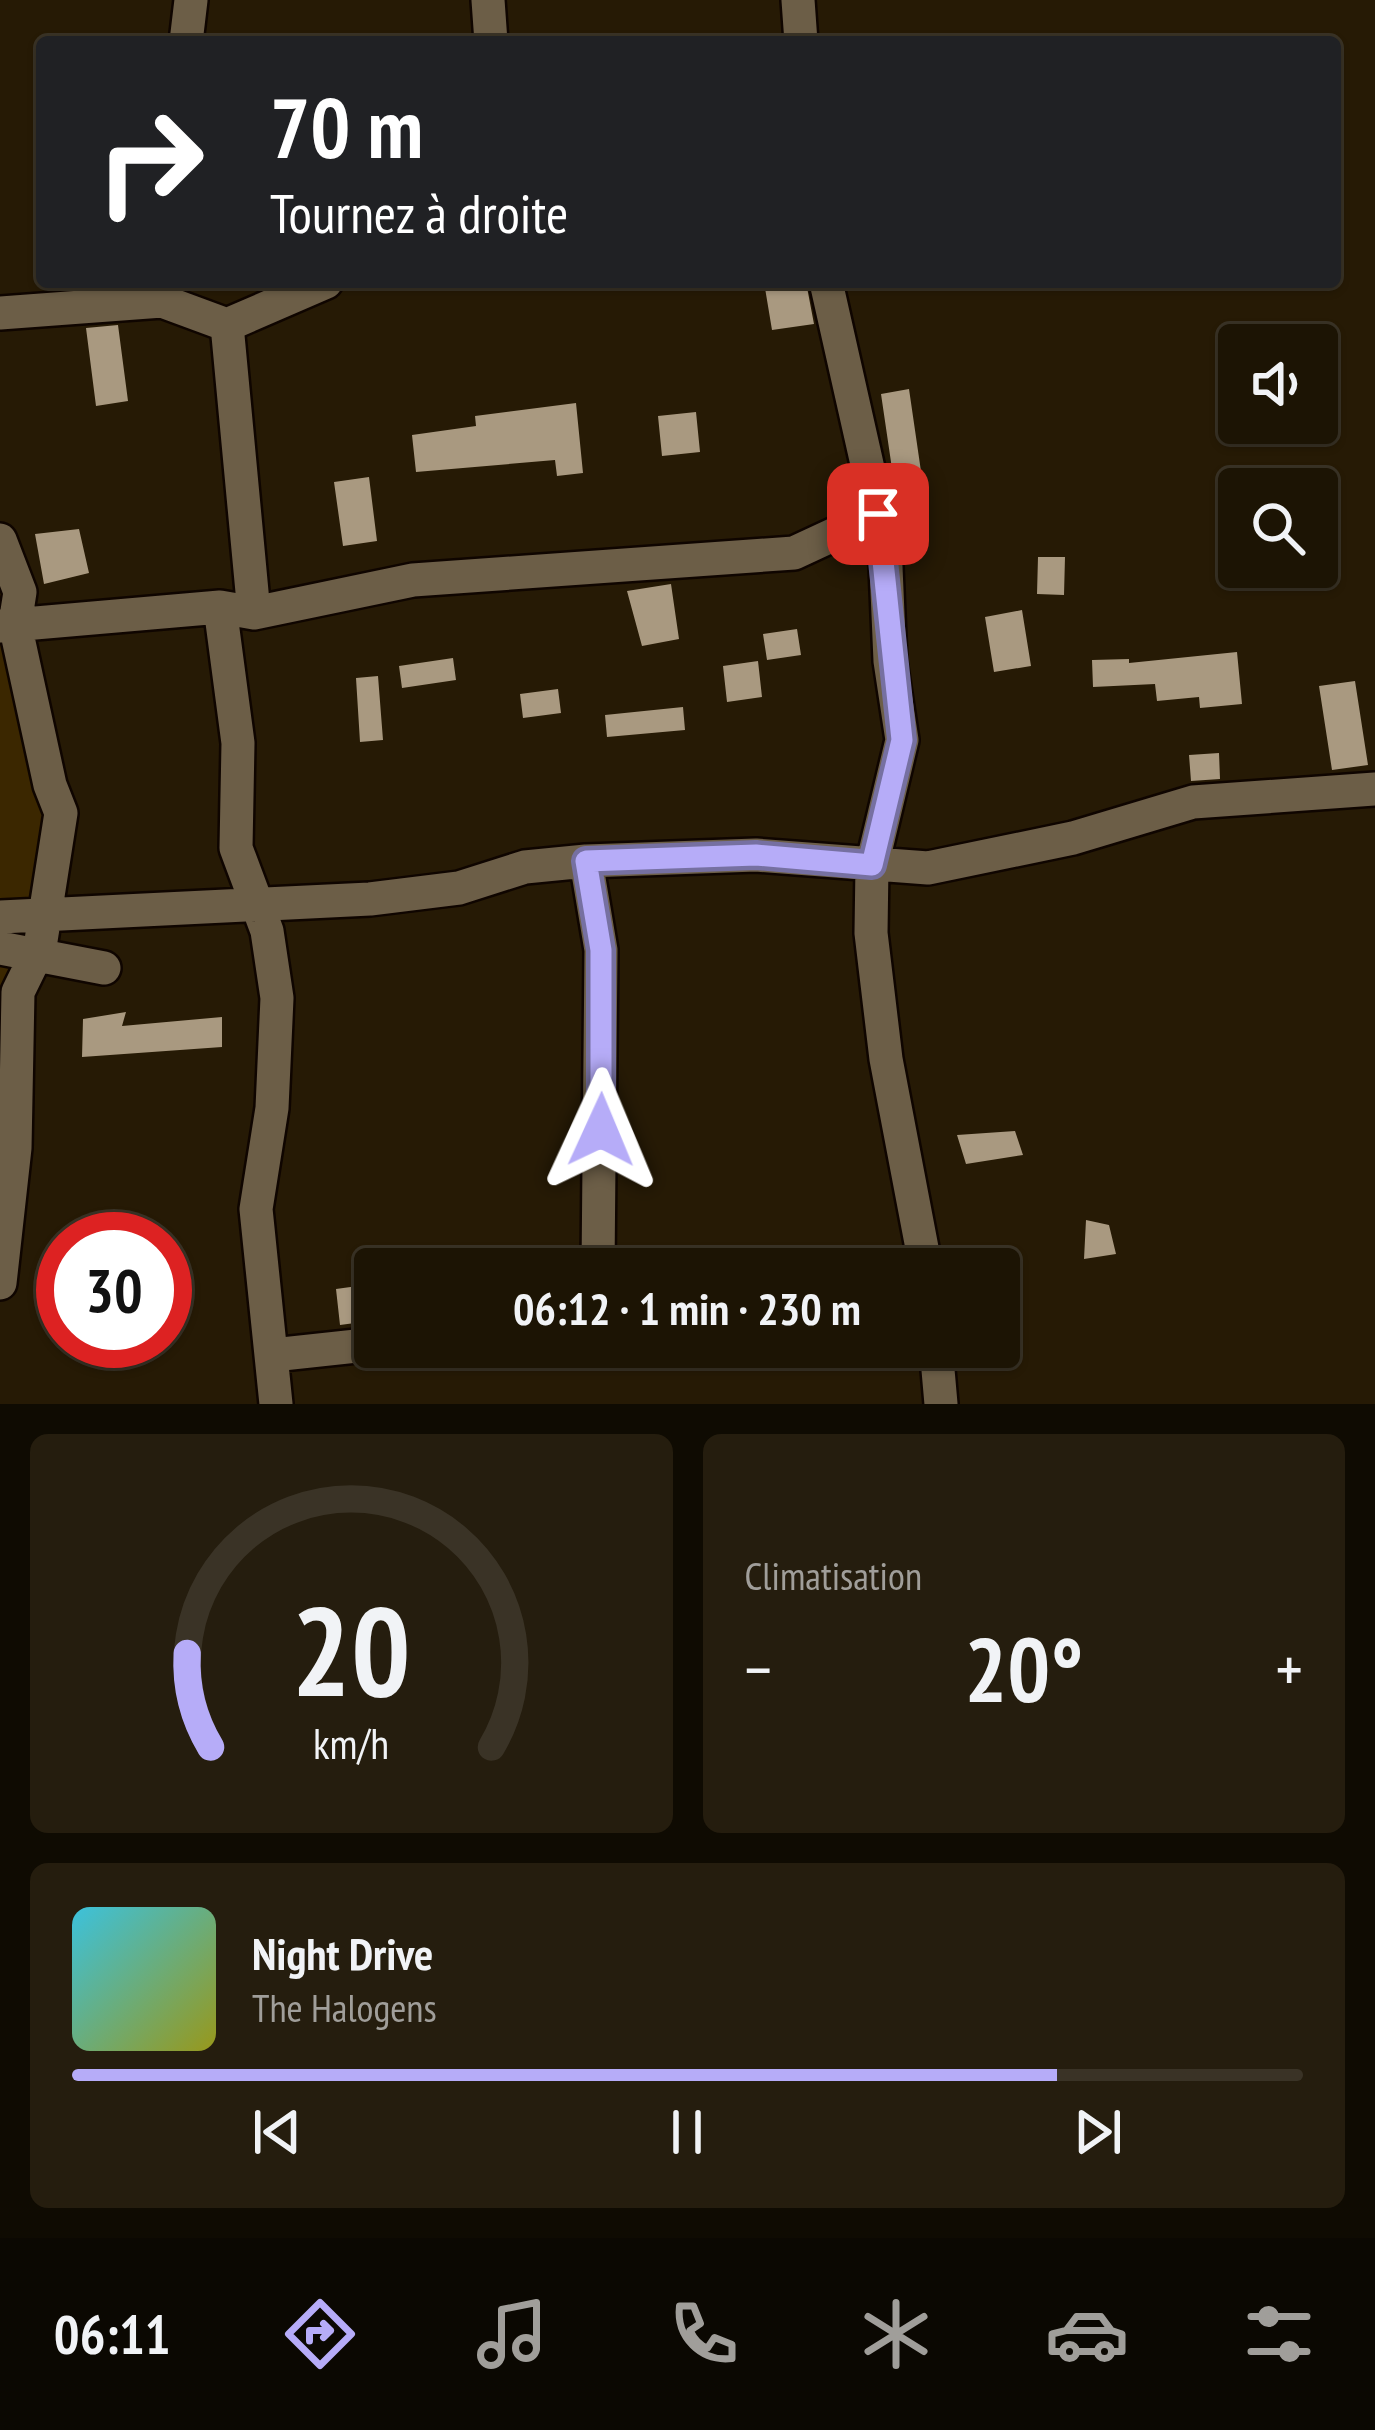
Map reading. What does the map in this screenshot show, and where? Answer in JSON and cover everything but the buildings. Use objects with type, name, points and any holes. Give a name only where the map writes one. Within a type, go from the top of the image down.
[{"type":"street","points":[[187,36],[191,0]]},
{"type":"street","points":[[488,0],[490,36]]},
{"type":"street","points":[[797,0],[800,36]]},
{"type":"street","points":[[0,313],[162,301],[227,325],[312,288]]},
{"type":"street","points":[[827,288],[878,514],[902,740],[872,865],[871,933],[886,1059],[922,1248]]},
{"type":"street","points":[[227,325],[254,613]]},
{"type":"street","points":[[8,625],[220,607],[254,613],[413,580],[794,553],[878,514]]},
{"type":"street","points":[[0,540],[20,592],[8,625],[41,724],[50,785],[61,813],[40,947],[16,953]]},
{"type":"street","points":[[220,607],[238,743],[236,848],[256,901],[278,998],[272,1108],[256,1209],[276,1404]]},
{"type":"street","points":[[0,917],[437,891],[525,867],[586,861],[756,855],[928,868],[1073,838],[1193,802],[1375,789]]},
{"type":"street","points":[[586,861],[601,950],[598,1248]]},
{"type":"street","points":[[16,953],[104,968]]},
{"type":"street","points":[[0,1283],[15,1148],[16,953]]},
{"type":"street","points":[[273,1355],[354,1346]]},
{"type":"street","points":[[938,1368],[941,1404]]},
{"type":"shaded area","points":[[0,544],[61,813],[18,993],[0,1283]]},
{"type":"route","points":[[601,1130],[601,950],[586,861],[756,855],[872,865],[902,740],[890,661],[885,544],[878,514]]}]
